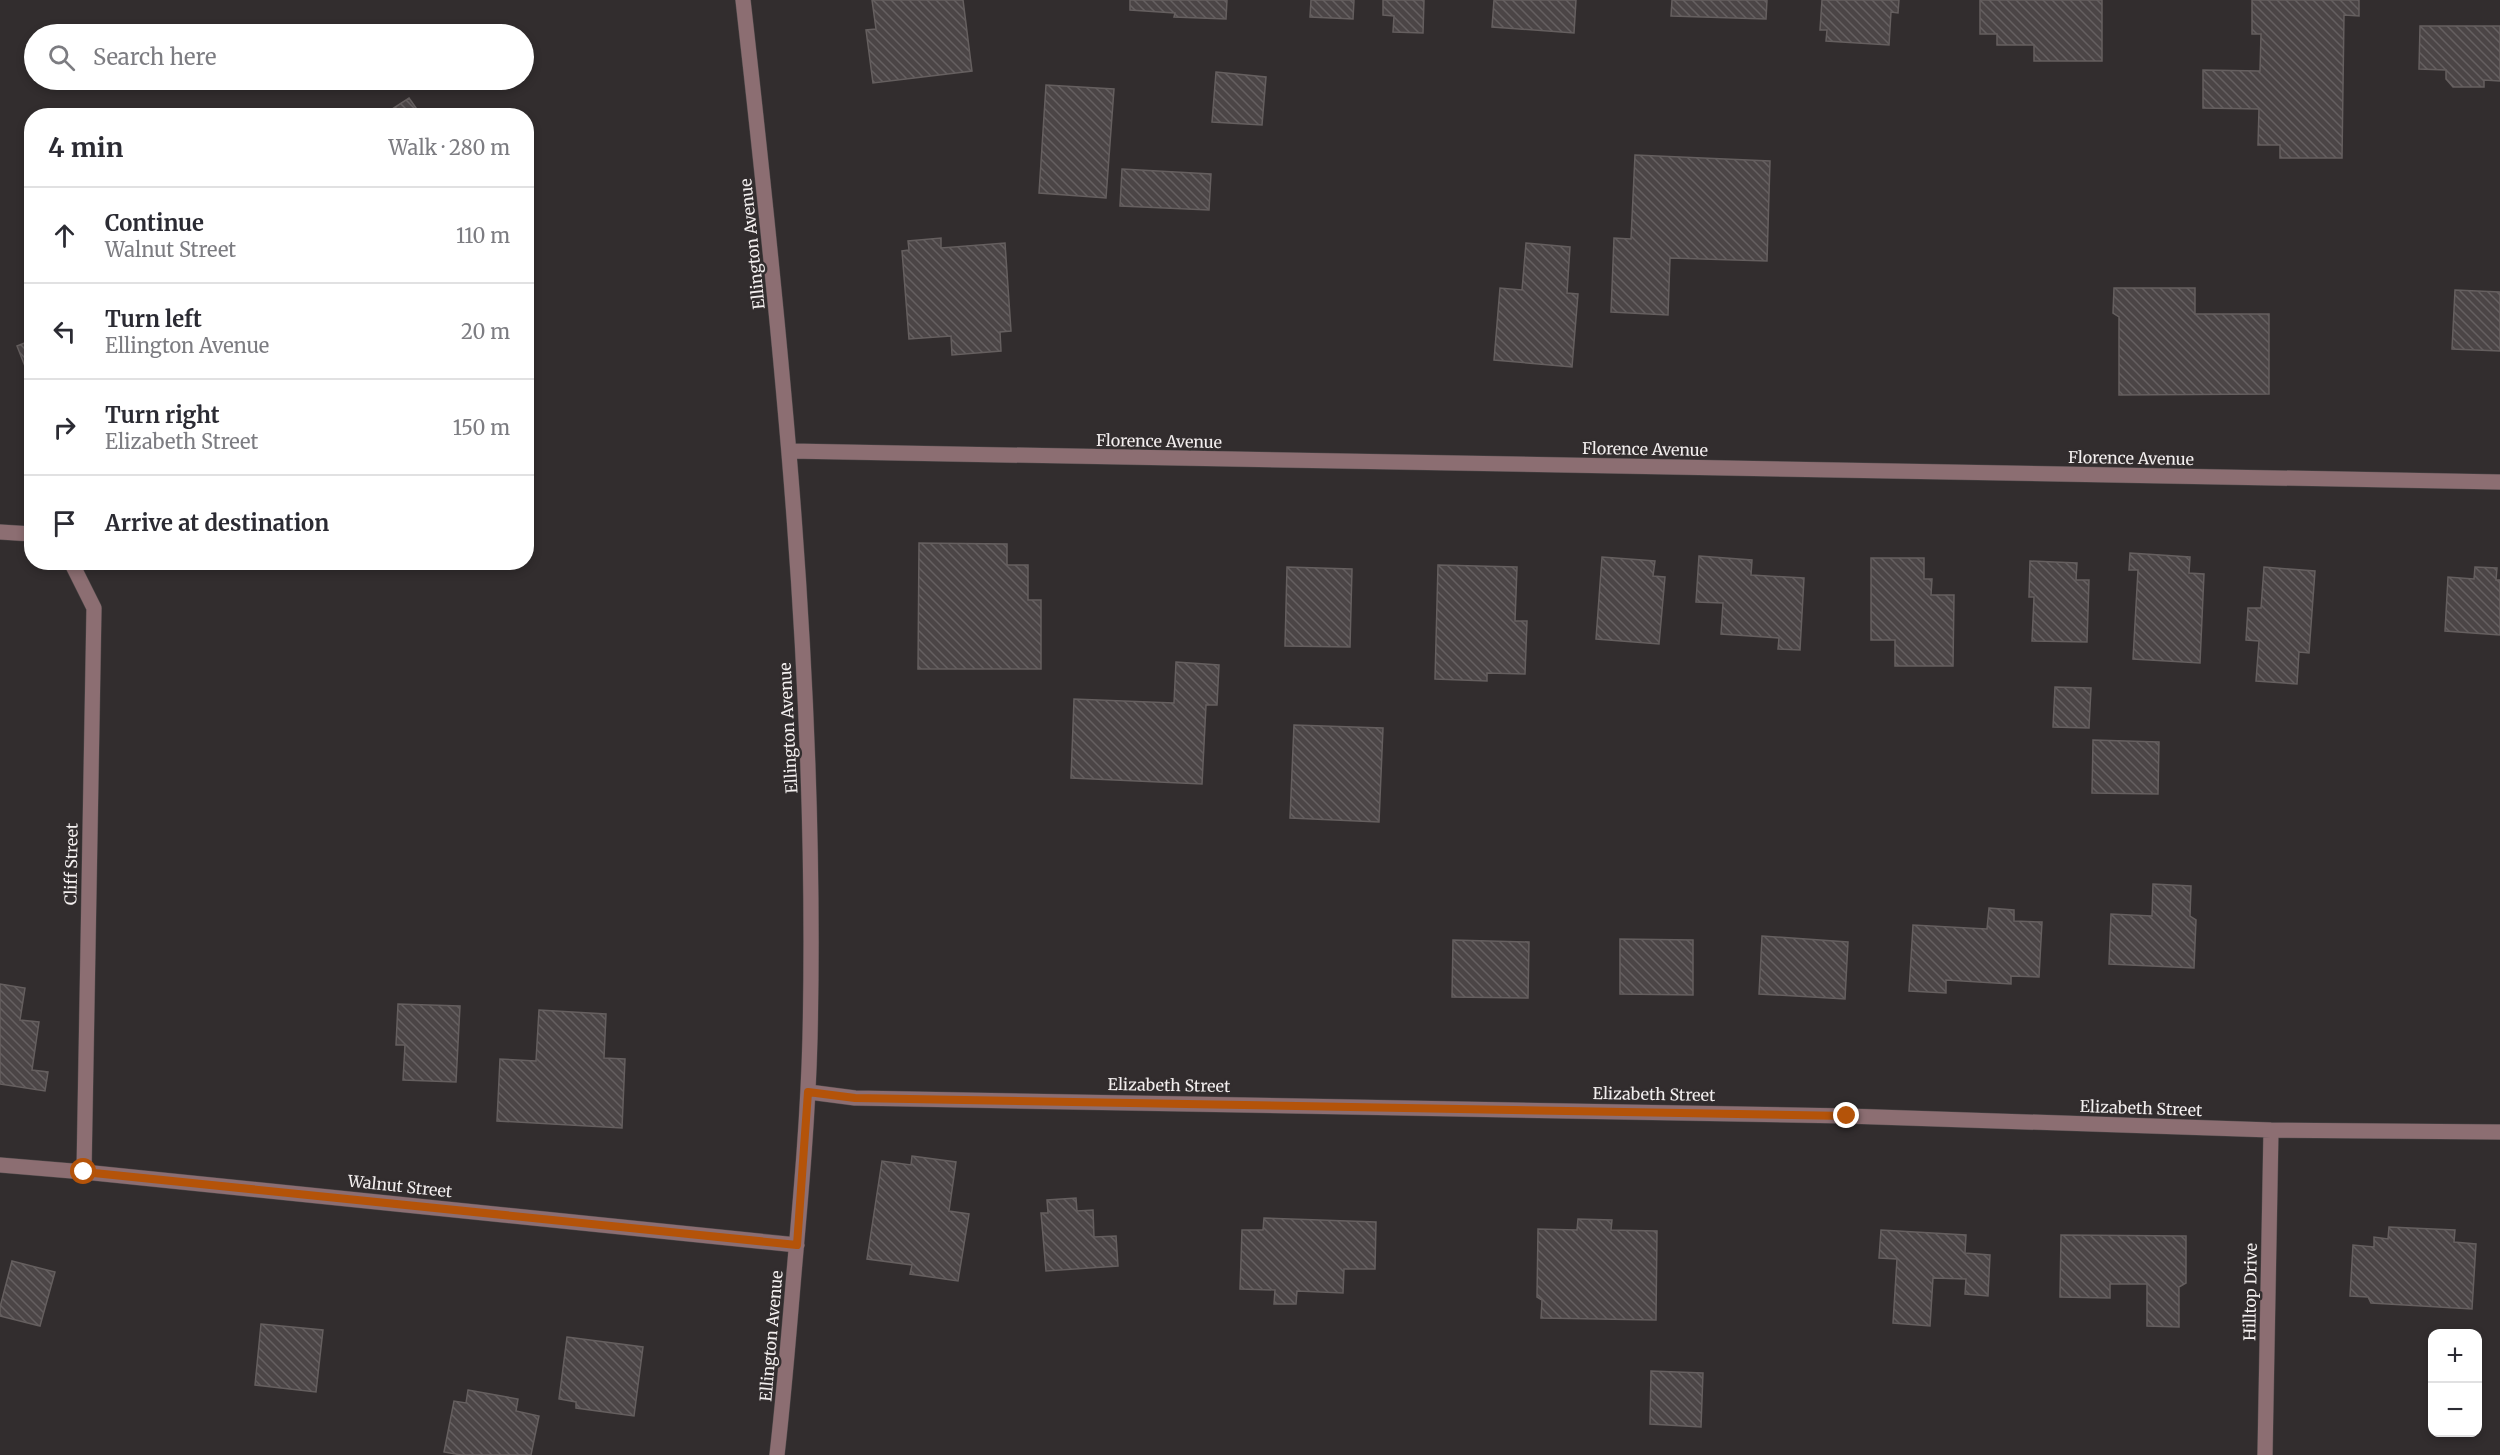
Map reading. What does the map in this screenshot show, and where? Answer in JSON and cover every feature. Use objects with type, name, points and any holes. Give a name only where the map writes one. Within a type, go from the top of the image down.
[{"type":"street","name":"Ellington Avenue","points":[[743,0],[774,274],[789,451],[809,787],[811,901],[808,1092],[797,1245],[777,1455]]},
{"type":"street","name":"Florence Avenue","points":[[789,451],[2500,482]]},
{"type":"street","points":[[0,532],[24,534]]},
{"type":"street","name":"Cliff Street","points":[[75,570],[94,608],[84,1172]]},
{"type":"street","name":"Elizabeth Street","points":[[808,1092],[855,1098],[1835,1116],[2271,1130],[2500,1132]]},
{"type":"street","name":"Hilltop Drive","points":[[2265,1455],[2271,1130]]},
{"type":"street","name":"Walnut Street","points":[[0,1165],[797,1245]]},
{"type":"building","points":[[872,0],[963,0],[972,71],[873,83],[866,30],[876,29]]},
{"type":"building","points":[[1130,0],[1227,0],[1226,19],[1174,17],[1175,13],[1130,10]]},
{"type":"building","points":[[1311,0],[1354,0],[1353,19],[1310,17]]},
{"type":"building","points":[[1383,0],[1424,0],[1423,33],[1393,32],[1394,16],[1383,15]]},
{"type":"building","points":[[1494,0],[1576,0],[1574,33],[1492,27]]},
{"type":"building","points":[[1672,0],[1767,0],[1766,19],[1671,16]]},
{"type":"building","points":[[1822,0],[1899,0],[1898,13],[1891,12],[1889,45],[1826,41],[1827,30],[1820,30]]},
{"type":"building","points":[[1980,0],[2102,0],[2102,61],[2034,61],[2034,45],[1997,45],[1997,34],[1980,34]]},
{"type":"building","points":[[2252,0],[2359,0],[2359,16],[2344,15],[2342,158],[2280,158],[2280,145],[2258,145],[2259,109],[2203,108],[2203,70],[2260,71],[2261,34],[2252,34]]},
{"type":"building","points":[[2420,26],[2500,26],[2500,81],[2484,80],[2484,87],[2453,87],[2446,79],[2446,70],[2419,69]]},
{"type":"building","points":[[1216,72],[1266,77],[1262,125],[1212,122]]},
{"type":"building","points":[[1046,85],[1114,89],[1106,198],[1039,193]]},
{"type":"building","points":[[409,98],[416,108],[394,108]]},
{"type":"building","points":[[1635,155],[1770,161],[1767,261],[1670,258],[1668,315],[1611,312],[1614,238],[1631,239]]},
{"type":"building","points":[[1122,169],[1211,174],[1209,210],[1120,206]]},
{"type":"building","points":[[941,238],[941,248],[1005,243],[1011,331],[1000,332],[1001,351],[952,355],[951,336],[909,339],[902,251],[909,250],[908,241]]},
{"type":"building","points":[[1526,243],[1570,247],[1567,293],[1578,294],[1572,367],[1494,360],[1500,288],[1522,290]]},
{"type":"building","points":[[2114,288],[2195,288],[2195,314],[2269,314],[2269,394],[2119,395],[2119,317],[2113,313]]},
{"type":"building","points":[[2455,290],[2500,292],[2500,351],[2452,349]]},
{"type":"building","points":[[24,343],[24,364],[17,346]]},
{"type":"building","points":[[919,543],[1007,544],[1007,565],[1028,565],[1028,600],[1041,600],[1041,669],[918,669]]},
{"type":"building","points":[[2130,553],[2190,557],[2189,573],[2204,574],[2200,663],[2133,659],[2138,570],[2129,570]]},
{"type":"building","points":[[1699,556],[1752,560],[1751,575],[1804,578],[1800,650],[1778,649],[1779,638],[1721,634],[1723,603],[1696,602]]},
{"type":"building","points":[[1602,557],[1655,561],[1653,576],[1665,577],[1659,644],[1596,639]]},
{"type":"building","points":[[1871,558],[1924,558],[1924,579],[1932,579],[1931,595],[1954,595],[1953,666],[1895,666],[1895,640],[1871,640]]},
{"type":"building","points":[[2030,561],[2077,563],[2076,580],[2089,580],[2087,642],[2032,641],[2034,597],[2029,597]]},
{"type":"building","points":[[1438,565],[1517,567],[1515,621],[1527,621],[1525,674],[1487,673],[1487,681],[1435,679]]},
{"type":"building","points":[[1287,567],[1352,569],[1350,647],[1285,646]]},
{"type":"building","points":[[2264,567],[2315,571],[2309,653],[2299,652],[2297,684],[2256,681],[2259,641],[2246,640],[2248,608],[2261,608]]},
{"type":"building","points":[[2475,567],[2497,568],[2496,580],[2500,580],[2500,635],[2445,631],[2448,577],[2474,579]]},
{"type":"building","points":[[1176,662],[1219,665],[1217,705],[1206,705],[1202,784],[1071,778],[1074,699],[1174,703]]},
{"type":"building","points":[[2055,687],[2091,688],[2089,728],[2053,727]]},
{"type":"building","points":[[1294,725],[1383,728],[1379,822],[1290,818]]},
{"type":"building","points":[[2093,740],[2159,742],[2158,794],[2092,793]]},
{"type":"building","points":[[2153,884],[2191,886],[2190,916],[2196,920],[2194,968],[2109,964],[2111,914],[2152,916]]},
{"type":"building","points":[[1989,908],[2014,910],[2014,921],[2042,922],[2039,977],[2011,976],[2011,984],[1946,980],[1946,993],[1909,991],[1913,925],[1987,929]]},
{"type":"building","points":[[1762,936],[1848,942],[1845,999],[1759,994]]},
{"type":"building","points":[[1620,939],[1693,940],[1693,995],[1620,994]]},
{"type":"building","points":[[1453,940],[1529,942],[1528,998],[1452,997]]},
{"type":"building","points":[[0,984],[25,988],[20,1020],[39,1022],[32,1070],[48,1072],[45,1091],[0,1084]]},
{"type":"building","points":[[398,1004],[460,1006],[456,1082],[403,1080],[405,1045],[396,1045]]},
{"type":"building","points":[[539,1010],[606,1014],[604,1058],[625,1059],[622,1128],[497,1121],[500,1059],[536,1061]]},
{"type":"building","points":[[912,1156],[956,1162],[949,1211],[969,1214],[958,1281],[910,1274],[912,1265],[867,1259],[882,1161],[911,1165]]},
{"type":"building","points":[[1076,1198],[1077,1211],[1093,1210],[1094,1237],[1116,1236],[1118,1266],[1046,1271],[1041,1213],[1048,1213],[1047,1200]]},
{"type":"building","points":[[1264,1218],[1376,1222],[1375,1269],[1344,1269],[1343,1293],[1297,1291],[1296,1304],[1274,1304],[1275,1290],[1240,1289],[1242,1230],[1263,1230]]},
{"type":"building","points":[[1578,1219],[1612,1220],[1611,1230],[1657,1231],[1656,1320],[1541,1318],[1542,1300],[1537,1297],[1538,1229],[1577,1230]]},
{"type":"building","points":[[2389,1227],[2455,1230],[2454,1242],[2476,1244],[2472,1309],[2371,1303],[2368,1297],[2350,1296],[2353,1245],[2374,1247],[2374,1237],[2388,1239]]},
{"type":"building","points":[[1881,1230],[1966,1235],[1965,1253],[1990,1255],[1988,1296],[1965,1294],[1966,1279],[1933,1278],[1930,1326],[1893,1323],[1897,1259],[1879,1258]]},
{"type":"building","points":[[2061,1235],[2186,1236],[2186,1283],[2179,1287],[2179,1327],[2147,1326],[2147,1284],[2110,1284],[2110,1298],[2060,1297]]},
{"type":"building","points":[[12,1261],[55,1272],[40,1326],[0,1316],[0,1307]]},
{"type":"building","points":[[261,1324],[323,1330],[316,1392],[255,1385]]},
{"type":"building","points":[[567,1337],[643,1347],[634,1416],[576,1408],[576,1402],[559,1399]]},
{"type":"building","points":[[1651,1371],[1703,1373],[1701,1427],[1650,1424]]},
{"type":"building","points":[[468,1390],[518,1399],[516,1411],[539,1416],[531,1455],[461,1455],[444,1452],[454,1401],[466,1403]]},
{"type":"route","points":[[84,1172],[797,1245],[806,1150],[808,1092],[855,1098],[1847,1116]]}]
